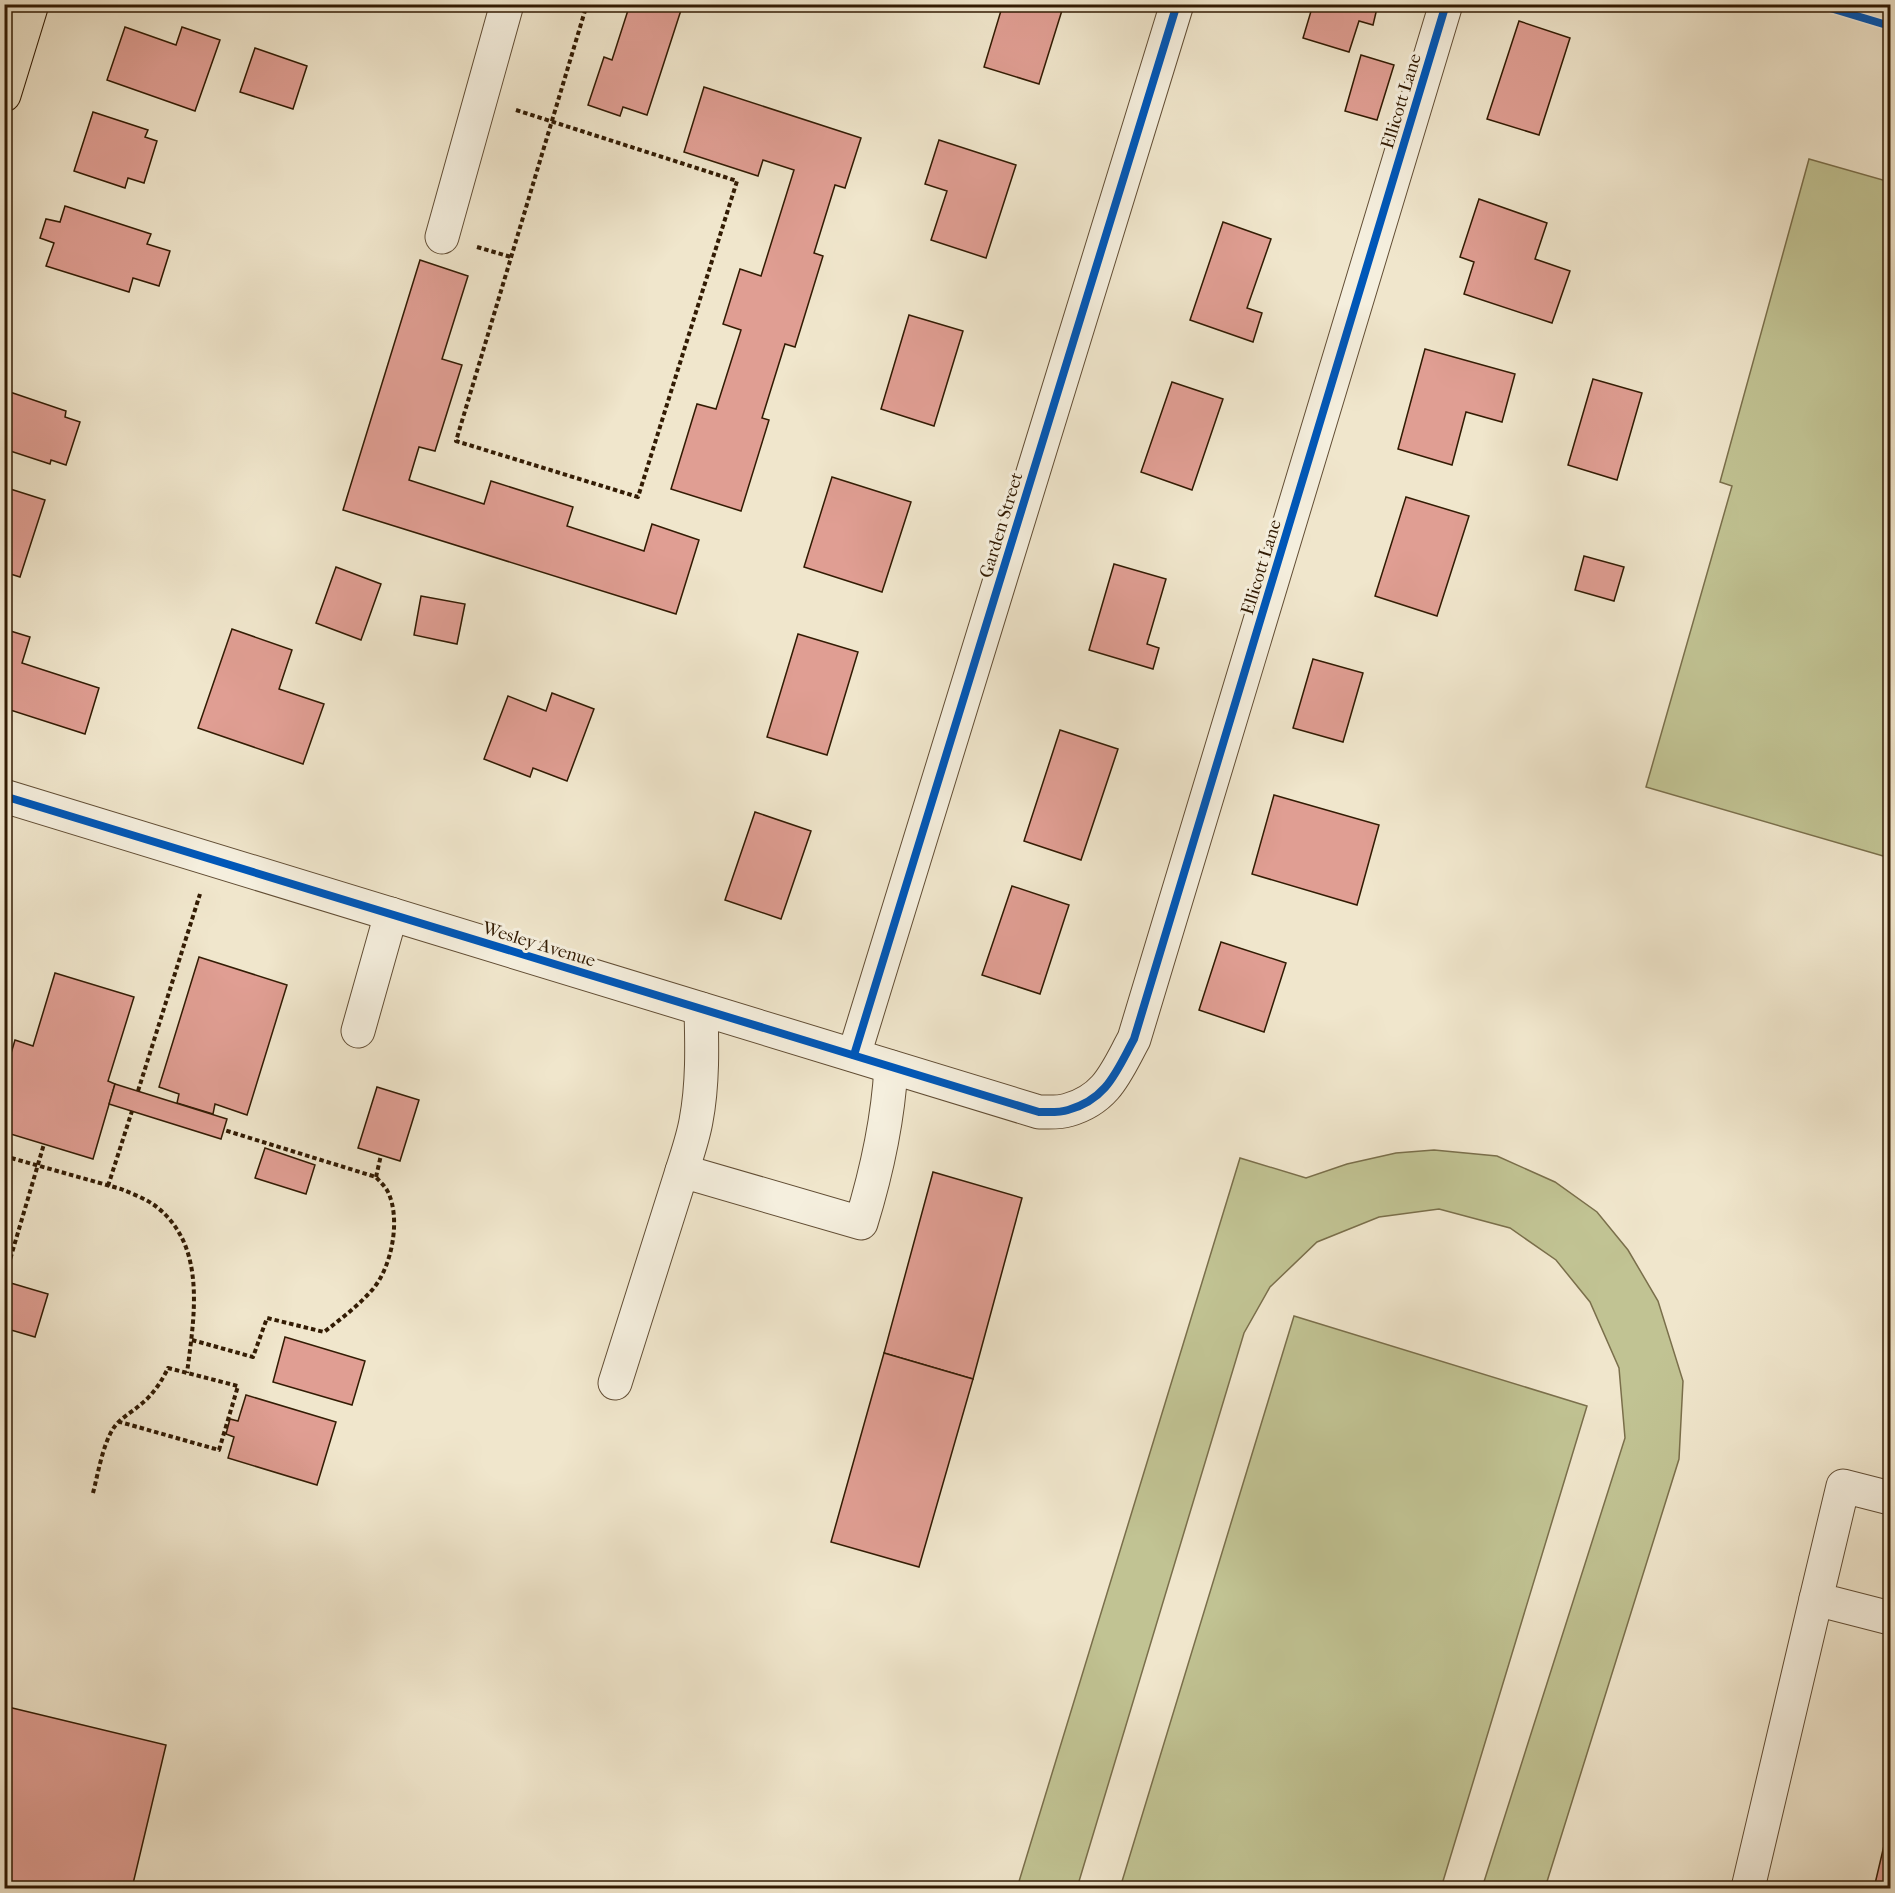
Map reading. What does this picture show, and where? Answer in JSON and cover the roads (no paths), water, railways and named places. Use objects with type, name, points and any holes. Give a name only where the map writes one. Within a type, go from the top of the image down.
[{"type":"main road","points":[[4,95],[32,4]]},
{"type":"street","points":[[442,237],[507,4]]},
{"type":"street","name":"Garden Street","points":[[854,1055],[1177,4]]},
{"type":"street","name":"Ellicott Lane","points":[[1066,1111],[1091,1101],[1111,1082],[1134,1039],[1446,4]]},
{"type":"street","name":"Wesley Avenue","points":[[4,796],[1039,1112],[1066,1111]]},
{"type":"street","points":[[358,1031],[391,914]]},
{"type":"street","points":[[615,1383],[696,1122],[702,1065],[701,1009]]},
{"type":"street","points":[[682,1171],[861,1223],[876,1176],[884,1137],[891,1067]]},
{"type":"street","points":[[1748,1888],[1843,1486],[1890,1498]]},
{"type":"street","points":[[1816,1599],[1890,1618]]}]
